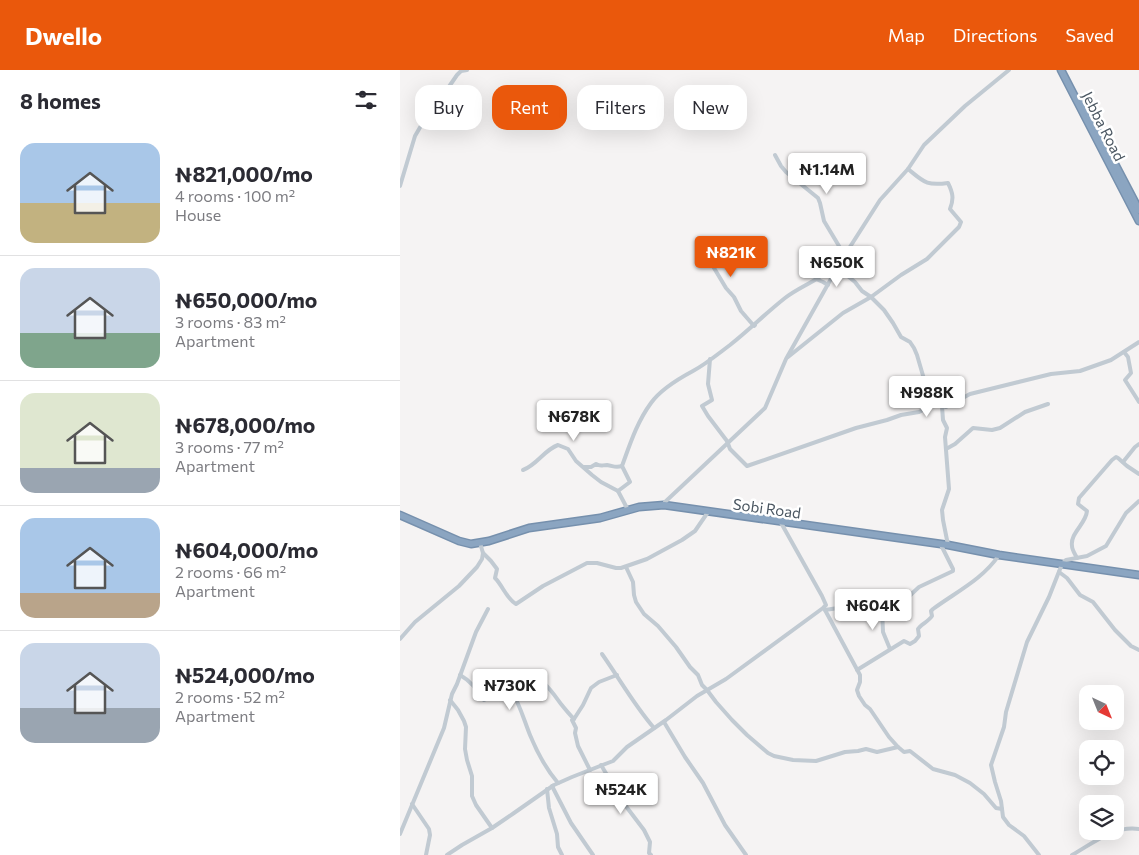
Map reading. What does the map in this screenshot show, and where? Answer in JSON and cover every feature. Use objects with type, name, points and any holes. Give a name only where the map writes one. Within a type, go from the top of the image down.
[{"type":"highway","name":"Jebba Road","points":[[1061,70],[1139,220]]},
{"type":"highway","points":[[1065,70],[1139,210]]},
{"type":"highway","name":"Sobi Road","points":[[400,515],[459,541],[471,544],[529,528],[600,518],[639,507],[664,505],[1139,575]]},
{"type":"street","points":[[400,186],[415,136],[436,102],[457,75],[467,70]]},
{"type":"street","points":[[664,505],[765,408],[786,359],[841,261],[880,200],[908,169],[924,145],[965,106],[1009,70]]},
{"type":"street","points":[[775,155],[786,172],[818,198],[824,221],[844,256]]},
{"type":"street","points":[[786,359],[843,313],[871,297],[927,259],[959,227],[961,222],[950,209],[954,201],[948,184],[934,185],[924,182],[908,169]]},
{"type":"street","points":[[698,245],[712,263],[741,311],[754,326]]},
{"type":"street","points":[[618,491],[630,482],[622,466],[634,434],[652,402],[678,379],[710,360],[754,326],[788,296],[841,261]]},
{"type":"street","points":[[447,855],[492,828],[552,786],[616,758],[627,747],[824,609],[864,604],[877,608],[892,606],[902,602],[919,586],[953,571],[944,545],[942,510],[949,489],[949,480],[945,437],[947,428],[943,420],[942,406],[934,398],[924,378],[916,351],[910,342],[901,337],[884,310],[856,282],[838,268]]},
{"type":"street","points":[[816,279],[828,285]]},
{"type":"street","points":[[710,360],[708,384],[712,400],[702,406],[727,441],[730,449],[747,466],[856,428],[901,415],[919,412],[935,404],[946,406],[970,394],[1052,374],[1080,371],[1110,360],[1139,342]]},
{"type":"street","points":[[1124,352],[1128,357],[1131,374],[1124,380],[1139,402]]},
{"type":"street","points":[[946,449],[956,444],[973,428],[992,430],[1000,428],[1025,412],[1048,404]]},
{"type":"street","points":[[1123,462],[1139,444]]},
{"type":"street","points":[[523,470],[533,465],[558,445],[568,449],[576,461],[601,482],[618,491],[628,510]]},
{"type":"street","points":[[1077,558],[1072,547],[1072,540],[1087,511],[1078,504],[1079,498],[1116,457],[1139,474]]},
{"type":"street","points":[[584,467],[592,467],[596,464],[601,466],[622,466]]},
{"type":"street","points":[[1038,855],[1024,836],[1009,824],[1003,816],[991,765],[1004,727],[1006,712],[1027,642],[1062,564],[1066,560],[1092,554],[1106,546],[1124,515],[1139,501]]},
{"type":"street","points":[[480,543],[484,553],[497,570],[495,578],[501,584],[511,602],[516,604],[543,586],[587,562],[616,568],[626,567],[647,559],[695,531],[708,512]]},
{"type":"street","points":[[780,521],[822,596],[826,605],[824,609],[861,678],[857,690],[858,696],[864,705],[870,709],[889,738],[904,752],[910,751],[933,769],[962,778],[984,794],[996,808],[1002,809]]},
{"type":"street","points":[[400,639],[415,622],[459,586],[480,563],[484,553]]},
{"type":"street","points":[[857,670],[904,641],[910,644],[916,641],[919,636],[919,626],[929,620],[932,616],[931,611],[933,608],[984,573],[994,564],[999,555]]},
{"type":"street","points":[[626,567],[633,582],[636,602],[644,614],[658,626],[676,647],[716,702],[739,728],[763,750],[774,756],[793,760],[816,761],[844,752],[866,749],[878,752],[898,747]]},
{"type":"street","points":[[1059,572],[1067,578],[1080,595],[1093,602],[1115,630],[1131,646],[1139,650]]},
{"type":"street","points":[[882,608],[883,632],[890,650]]},
{"type":"street","points":[[400,834],[444,728],[450,700],[476,632],[488,609]]},
{"type":"street","points":[[602,654],[643,715],[654,728]]},
{"type":"street","points":[[460,675],[474,686],[484,700],[508,688],[520,679],[526,677],[534,678],[551,691],[574,719]]},
{"type":"street","points":[[590,770],[578,746],[575,733],[576,728],[572,720],[583,705],[591,688],[599,682],[617,676]]},
{"type":"street","points":[[508,688],[512,692],[530,736],[550,774],[558,783]]},
{"type":"street","points":[[450,700],[458,710],[466,727],[465,749],[472,776],[472,796],[492,828]]},
{"type":"street","points":[[664,722],[703,784],[725,825],[746,855]]},
{"type":"street","points":[[601,765],[625,805],[644,830],[650,842],[649,853],[651,855]]},
{"type":"street","points":[[552,786],[571,823],[593,855]]},
{"type":"street","points":[[547,789],[549,808],[557,834],[558,847],[562,855]]},
{"type":"street","points":[[412,804],[430,835],[426,855]]},
{"type":"street","points":[[1072,855],[1116,831],[1127,828],[1139,829]]}]
